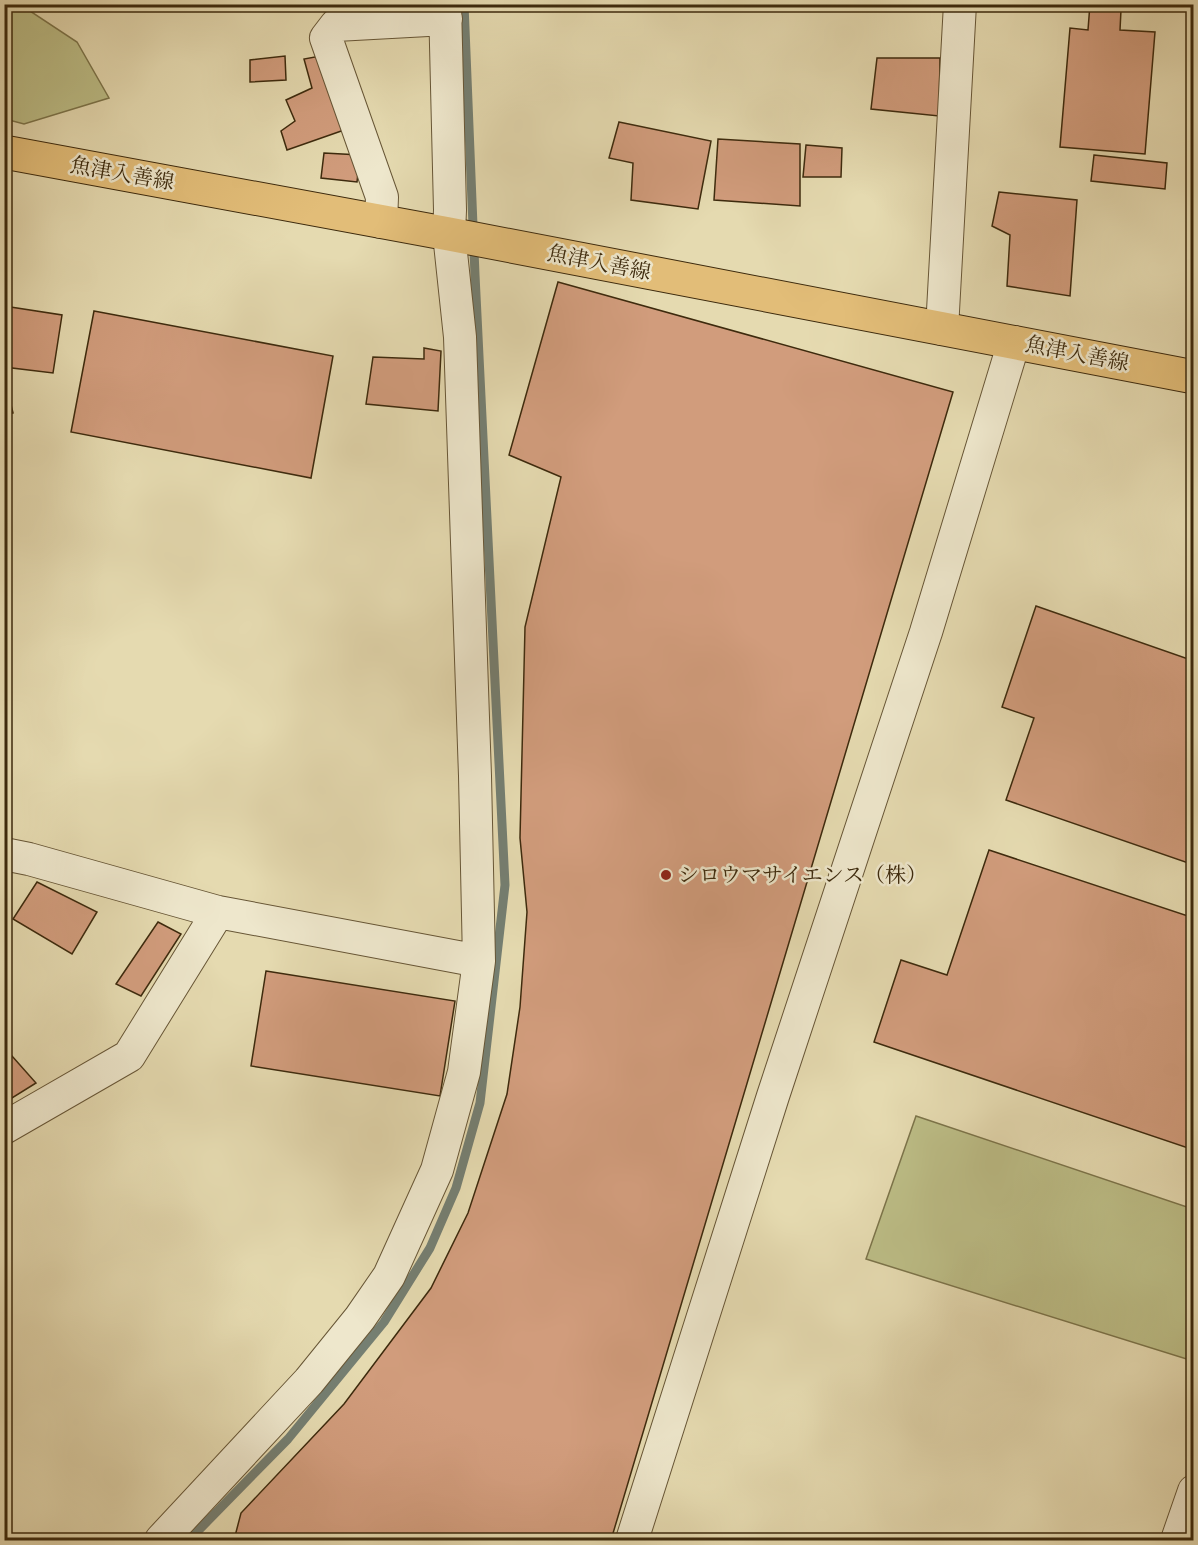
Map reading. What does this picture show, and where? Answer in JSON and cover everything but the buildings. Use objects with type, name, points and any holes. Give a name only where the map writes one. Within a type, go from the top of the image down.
[{"type":"main road","name":"魚津入善線","points":[[4,152],[449,234],[1194,377]]},
{"type":"street","points":[[942,329],[960,4]]},
{"type":"street","points":[[161,1540],[309,1381],[360,1318],[389,1276],[437,1170],[464,1072],[479,961],[475,764],[460,337],[449,234],[445,12],[336,25],[326,38],[382,197],[381,222]]},
{"type":"street","points":[[632,1540],[773,1096],[926,632],[1014,342]]},
{"type":"street","points":[[4,854],[218,912],[479,961]]},
{"type":"street","points":[[4,1128],[129,1056],[218,912]]},
{"type":"street","points":[[1178,1540],[1194,1491]]},
{"type":"green space","points":[[16,5],[21,5],[77,42],[109,98],[24,124],[5,119],[5,17]]},
{"type":"green space","points":[[916,1116],[1193,1209],[1193,1361],[866,1259]]},
{"type":"waterway","points":[[189,1540],[288,1439],[384,1322],[430,1248],[456,1188],[480,1103],[505,885],[464,4]]},
{"type":"place","name":"シロウマサイエンス（株）","points":[[666,875]]}]
